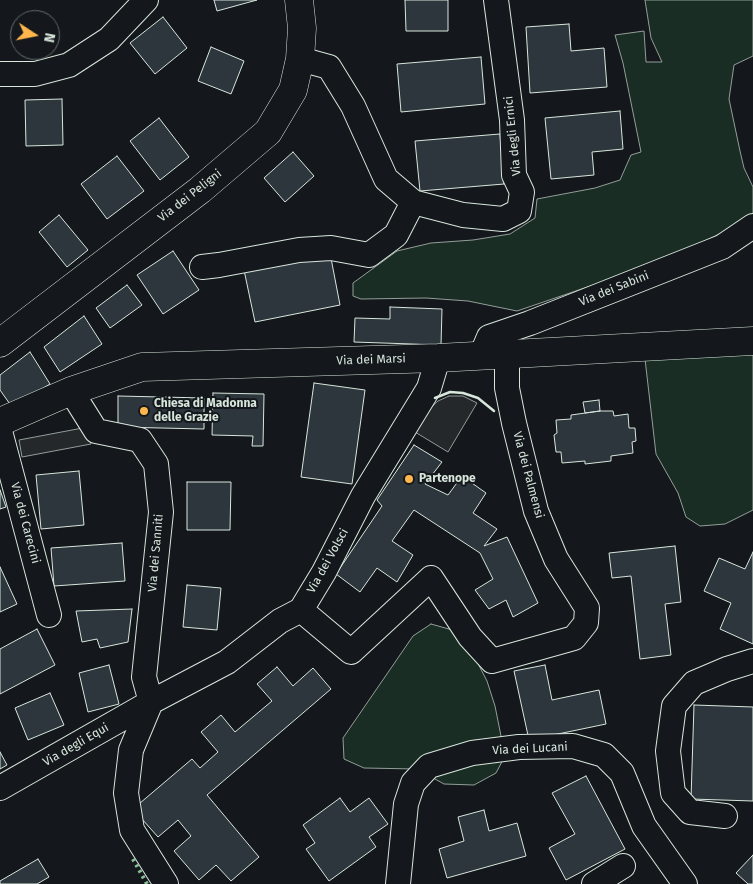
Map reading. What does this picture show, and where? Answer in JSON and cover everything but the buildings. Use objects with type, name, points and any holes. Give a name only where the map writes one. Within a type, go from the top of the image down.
[{"type":"main road","name":"Via dei Peligni","points":[[0,343],[200,190],[268,132],[293,90],[300,59],[302,28],[298,0]]},
{"type":"main road","name":"Via dei Marsi","points":[[0,422],[70,391],[142,367],[438,358],[753,341]]},
{"type":"street","points":[[0,74],[35,74],[69,65],[109,39],[146,0]]},
{"type":"street","name":"Via degli Ernici","points":[[300,59],[329,67],[353,106],[386,179],[413,202],[463,215],[503,219],[519,211],[522,192],[514,175],[512,120],[496,0]]},
{"type":"street","points":[[202,267],[299,250],[331,248],[369,255],[396,235],[413,202]]},
{"type":"street","name":"Via dei Sabini","points":[[494,355],[489,337],[722,247],[753,226]]},
{"type":"street","name":"Via dei Palmensi","points":[[301,610],[351,652],[431,578],[470,637],[492,661],[574,638],[586,623],[587,608],[556,559],[536,511],[507,388],[494,355]]},
{"type":"street","name":"Via dei Volsci","points":[[301,610],[324,572],[363,496],[429,388],[438,358]]},
{"type":"street","name":"Via dei Sanniti","points":[[70,391],[96,431],[140,440],[156,464],[161,512],[144,677],[150,702]]},
{"type":"street","name":"Via dei Carecini","points":[[0,431],[49,615]]},
{"type":"street","points":[[166,884],[132,830],[126,793],[131,750],[150,702],[227,662],[280,621],[301,610]]},
{"type":"street","points":[[725,816],[690,812],[673,793],[668,751],[674,706],[694,683],[753,660]]},
{"type":"street","name":"Via degli Equi","points":[[0,788],[150,702]]},
{"type":"street","name":"Via dei Lucani","points":[[398,884],[406,804],[413,783],[429,766],[472,753],[520,748],[573,746],[604,756],[622,773],[644,826],[686,884]]},
{"type":"street","points":[[594,884],[623,866]]},
{"type":"green space","points":[[645,0],[753,0],[753,56],[734,65],[729,99],[744,168],[753,187],[753,218],[658,263],[517,311],[468,301],[426,298],[361,299],[353,296],[353,283],[397,251],[431,243],[473,240],[510,234],[535,218],[537,199],[595,188],[620,180],[631,155],[641,152],[623,63],[615,35],[644,31],[646,62],[662,62],[651,38]]},
{"type":"green space","points":[[753,352],[753,510],[725,524],[700,526],[686,517],[678,493],[656,454],[645,359]]},
{"type":"green space","points":[[431,624],[456,631],[473,654],[487,681],[495,706],[505,756],[496,773],[474,785],[444,784],[417,769],[364,768],[344,759],[343,738],[413,636]]},
{"type":"shaded area","points":[[449,396],[463,396],[477,403],[448,452],[415,432],[427,411],[438,401]]},
{"type":"shaded area","points":[[88,427],[91,444],[22,457],[19,440]]},
{"type":"hedge","points":[[133,859],[147,884]]},
{"type":"wall","points":[[435,398],[450,392],[463,393],[478,398],[494,411]]},
{"type":"place","name":"Chiesa di Madonna delle Grazie","points":[[144,411]]},
{"type":"place","name":"Partenope","points":[[409,479]]}]
